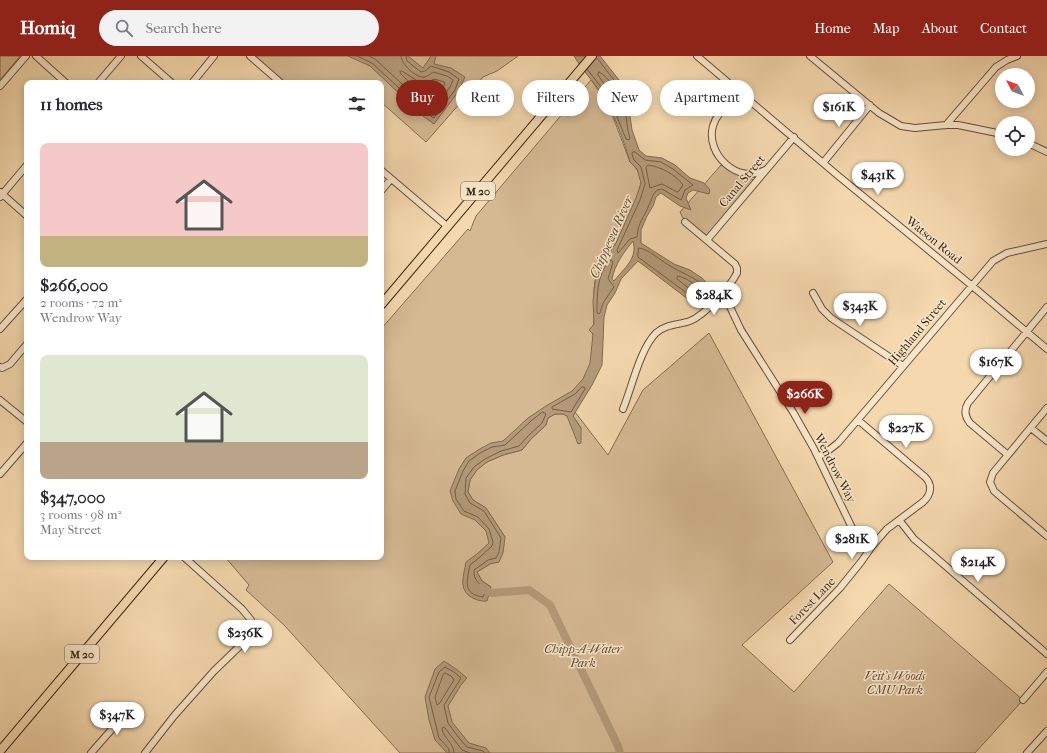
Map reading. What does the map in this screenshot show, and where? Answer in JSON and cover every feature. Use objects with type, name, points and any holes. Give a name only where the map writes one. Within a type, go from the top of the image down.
[{"type":"main road","name":"M 20","points":[[384,302],[592,56]]},
{"type":"main road","name":"M 20","points":[[0,751],[161,560]]},
{"type":"street","points":[[0,86],[26,56]]},
{"type":"street","points":[[36,56],[63,80]]},
{"type":"street","points":[[101,80],[121,56]]},
{"type":"street","points":[[141,56],[169,80]]},
{"type":"street","points":[[194,80],[214,56]]},
{"type":"street","points":[[250,56],[278,80]]},
{"type":"street","name":"Watson Road","points":[[697,56],[726,80]]},
{"type":"street","points":[[810,56],[888,119],[905,127],[921,128],[958,125],[995,133]]},
{"type":"street","points":[[946,125],[996,67],[1017,56]]},
{"type":"street","name":"Watson Road","points":[[754,104],[1047,350]]},
{"type":"street","points":[[823,163],[870,105]]},
{"type":"street","points":[[717,116],[711,134],[713,147],[724,163],[736,170],[753,174],[768,168]]},
{"type":"street","name":"Canal Street","points":[[707,240],[794,137]]},
{"type":"street","points":[[1035,146],[1047,152]]},
{"type":"street","points":[[24,168],[1,194],[24,213]]},
{"type":"street","points":[[384,173],[448,227]]},
{"type":"street","points":[[384,187],[391,179]]},
{"type":"street","points":[[623,409],[642,355],[653,336],[668,326],[689,321],[699,316],[708,309],[736,275],[737,268],[733,262],[685,222]]},
{"type":"street","name":"Highland Street","points":[[818,457],[836,445],[993,261],[999,256],[1007,253],[1047,242]]},
{"type":"street","name":"Wendrow Way","points":[[723,292],[741,330],[793,412],[818,457],[855,534],[869,550]]},
{"type":"street","points":[[813,293],[822,309],[831,318],[903,366]]},
{"type":"street","points":[[0,329],[24,302]]},
{"type":"street","points":[[1008,455],[970,423],[965,411],[968,403],[1047,307]]},
{"type":"street","points":[[0,367],[2,368],[10,364],[24,348]]},
{"type":"street","points":[[0,400],[24,420]]},
{"type":"street","points":[[1047,408],[992,475],[990,485],[995,492],[1047,536]]},
{"type":"street","name":"Forest Lane","points":[[790,640],[840,588],[862,562],[869,550],[890,527],[900,521],[924,501],[930,491],[930,484],[925,477],[858,420]]},
{"type":"street","points":[[1031,428],[1047,442]]},
{"type":"street","points":[[0,474],[24,446]]},
{"type":"street","points":[[900,521],[914,539],[1047,654]]},
{"type":"street","points":[[145,753],[174,716],[214,671],[244,642],[251,629],[250,620],[242,609],[187,560]]},
{"type":"street","points":[[1023,700],[1047,672]]},
{"type":"street","points":[[91,753],[120,720],[125,716],[138,711]]},
{"type":"street","points":[[1027,753],[1047,731]]},
{"type":"green space","points":[[0,56],[20,56],[0,80]]},
{"type":"green space","points":[[250,56],[518,56],[497,71],[483,77],[480,80],[456,80],[456,108],[426,142],[397,116],[448,116],[448,80],[396,80],[396,115],[384,105],[384,80],[278,80]]},
{"type":"green space","points":[[591,80],[597,88],[597,116],[613,116],[630,162],[639,174],[641,180],[640,188],[621,233],[598,271],[596,277],[592,330],[593,380],[467,468],[465,496],[496,531],[471,577],[491,587],[482,581],[477,572],[490,564],[505,537],[486,508],[473,500],[468,492],[470,480],[477,469],[487,462],[503,455],[522,450],[546,425],[548,418],[555,414],[563,414],[567,416],[581,428],[573,416],[575,412],[608,455],[643,390],[709,333],[833,562],[742,645],[794,692],[889,584],[1023,700],[975,753],[400,753],[284,625],[246,590],[249,585],[228,560],[384,560],[384,326],[468,229],[470,231],[476,216],[561,116],[589,116],[589,82]]},
{"type":"green space","points":[[721,165],[756,181],[707,240],[685,222],[680,212]]},
{"type":"water","points":[[348,56],[408,56],[423,68],[431,56],[436,56],[434,64],[451,68],[465,77],[464,80],[456,80],[456,95],[448,105],[448,80],[396,80],[396,91],[370,66]]},
{"type":"water","points":[[574,56],[600,56],[619,80],[597,80],[597,88]]},
{"type":"water","points":[[423,116],[440,116],[434,124]]},
{"type":"water","points":[[630,116],[632,130],[639,150],[646,156],[662,158],[675,165],[690,178],[704,183],[710,190],[709,194],[693,190],[688,193],[686,198],[691,210],[680,206],[661,193],[656,197],[641,230],[641,243],[674,264],[690,270],[702,278],[713,290],[708,297],[697,304],[693,303],[638,261],[621,279],[615,293],[607,305],[604,317],[602,365],[573,416],[581,428],[581,443],[578,444],[567,416],[563,414],[555,414],[548,418],[546,425],[522,450],[503,455],[487,462],[477,470],[470,480],[468,492],[473,500],[486,508],[505,537],[503,553],[499,562],[490,564],[477,572],[482,581],[491,587],[487,601],[475,599],[468,595],[463,585],[466,562],[489,543],[486,531],[475,520],[461,514],[453,501],[450,491],[459,469],[466,458],[491,443],[503,441],[528,418],[572,391],[583,379],[590,363],[593,334],[589,330],[594,324],[593,301],[598,270],[616,243],[641,183],[637,169],[630,162],[614,117]],"holes":[[[633,241],[634,253],[629,263],[614,281],[612,279],[613,274],[618,263]]]},
{"type":"water","points":[[444,661],[467,678],[448,706],[452,722],[469,743],[486,748],[490,753],[447,753],[435,740],[429,720],[425,697],[435,669]]},
{"type":"waterway","name":"Chippewa River","points":[[481,588],[491,593],[529,590],[550,605],[620,753]]},
{"type":"park label","name":"Chipp-A-Water Park","points":[[583,656]]},
{"type":"park label","name":"Veit's Woods CMU Park","points":[[895,683]]}]
